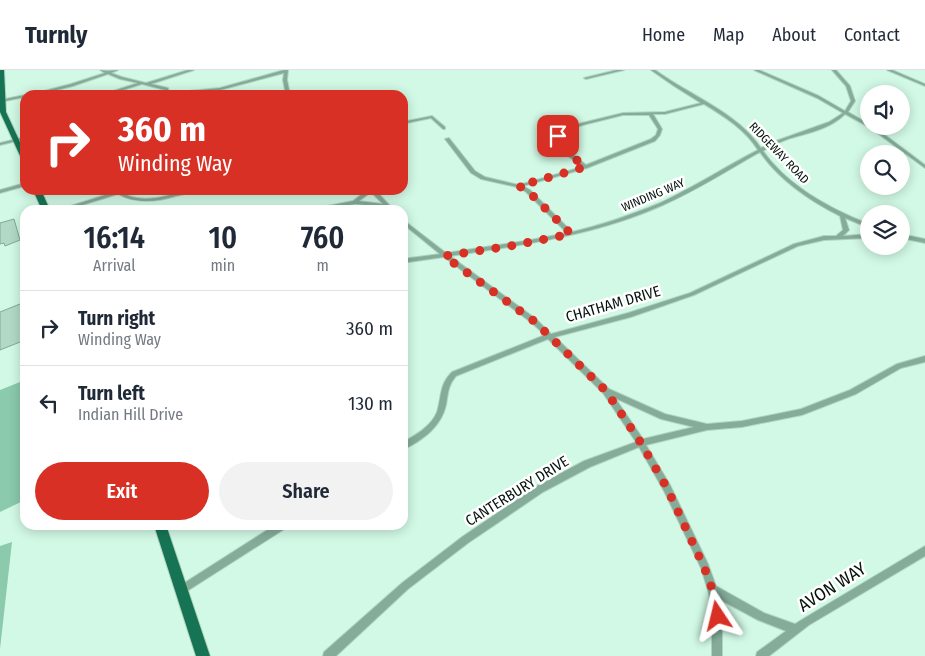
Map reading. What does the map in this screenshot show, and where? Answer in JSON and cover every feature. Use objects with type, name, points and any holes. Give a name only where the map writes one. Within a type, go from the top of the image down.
[{"type":"main road","points":[[0,74],[1,113],[20,148]]},
{"type":"main road","points":[[162,530],[203,656]]},
{"type":"street","points":[[102,70],[167,90]]},
{"type":"street","points":[[48,90],[116,70]]},
{"type":"street","points":[[120,90],[192,70]]},
{"type":"street","points":[[586,78],[622,70]]},
{"type":"street","name":"RIDGEWAY ROAD","points":[[653,70],[674,86],[705,103],[745,130],[761,150],[800,190],[842,216],[860,223]]},
{"type":"street","points":[[756,70],[847,112],[860,120]]},
{"type":"street","points":[[834,70],[851,90],[853,101],[847,112]]},
{"type":"street","points":[[889,70],[925,85]]},
{"type":"street","points":[[209,90],[220,89],[286,71],[288,90]]},
{"type":"street","points":[[1,101],[20,97]]},
{"type":"street","points":[[585,167],[560,146],[557,139],[560,132],[571,127],[619,115],[651,114],[705,103]]},
{"type":"street","name":"WINDING WAY","points":[[408,260],[510,246],[571,234],[629,217],[673,199],[761,150],[828,124],[841,118],[847,112]]},
{"type":"street","points":[[519,186],[585,167],[657,137],[660,132],[659,126],[651,114]]},
{"type":"street","points":[[408,122],[432,117],[444,128]]},
{"type":"street","points":[[882,135],[924,165]]},
{"type":"street","points":[[0,144],[20,139]]},
{"type":"street","points":[[447,139],[469,168],[479,176],[519,186],[528,191],[571,234]]},
{"type":"street","points":[[0,192],[20,186]]},
{"type":"street","points":[[76,205],[105,195]]},
{"type":"street","points":[[126,195],[148,199],[168,195]]},
{"type":"street","points":[[355,202],[364,195]]},
{"type":"street","points":[[376,195],[386,205]]},
{"type":"street","points":[[341,205],[355,202],[372,205]]},
{"type":"street","points":[[839,236],[846,230],[842,216]]},
{"type":"street","points":[[408,225],[444,256],[502,296],[551,336],[606,391],[641,443],[693,541],[712,589],[718,616],[717,656]]},
{"type":"street","name":"CHATHAM DRIVE","points":[[408,443],[432,426],[441,410],[445,384],[454,374],[513,349],[551,336],[658,306],[715,285],[796,246],[839,236],[860,236]]},
{"type":"street","points":[[910,238],[925,241]]},
{"type":"street","name":"CANTERBURY DRIVE","points":[[328,656],[405,586],[465,540],[525,499],[586,464],[641,443],[707,426],[742,424],[802,412],[853,392],[899,366],[925,358]]},
{"type":"street","points":[[606,391],[664,417],[707,426]]},
{"type":"street","points":[[182,590],[274,530]]},
{"type":"street","name":"AVON WAY","points":[[761,656],[796,630],[890,570],[925,551]]},
{"type":"street","points":[[712,589],[761,617],[796,630]]},
{"type":"green space","points":[[20,382],[20,502],[0,512],[0,390]]},
{"type":"green space","points":[[12,542],[0,649],[0,546]]},
{"type":"building","points":[[14,219],[20,240],[5,246],[4,243],[0,244],[0,223]]},
{"type":"building","points":[[20,304],[20,342],[0,350],[0,312]]},
{"type":"route","points":[[558,136],[557,139],[560,146],[585,167],[519,186],[528,191],[571,234],[483,251],[444,256],[502,296],[534,321],[606,391],[641,443],[667,488],[704,567],[714,594],[718,616]]}]
